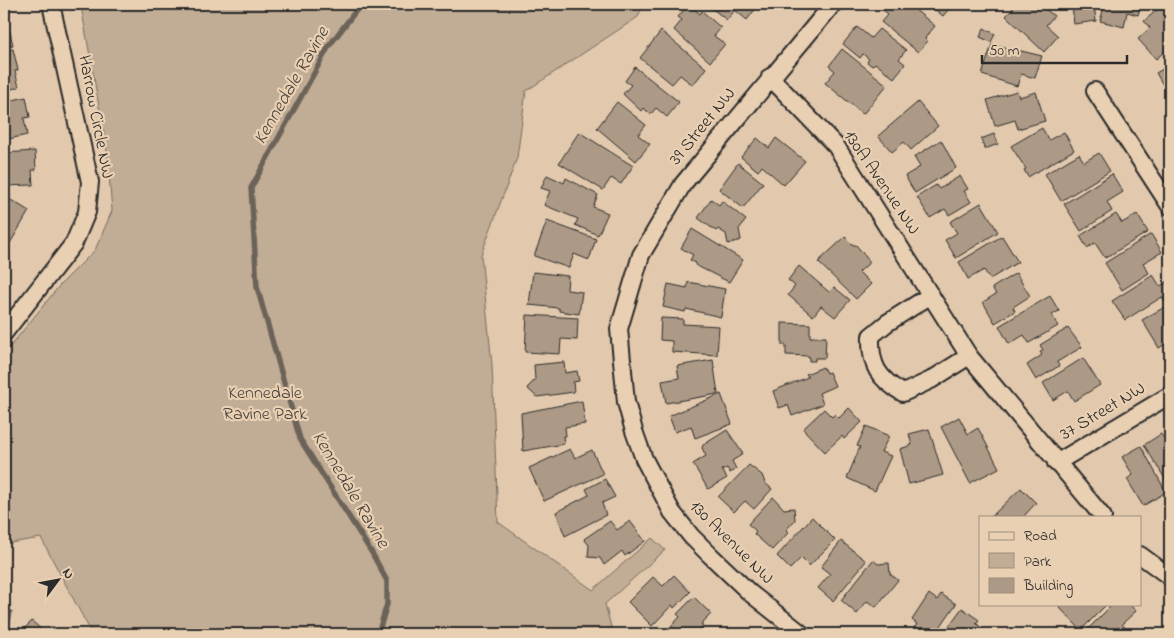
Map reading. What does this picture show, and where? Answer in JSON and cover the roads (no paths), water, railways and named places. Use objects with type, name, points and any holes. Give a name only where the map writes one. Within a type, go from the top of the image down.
[{"type":"street","name":"Harrow Circle NW","points":[[4,332],[74,243],[82,228],[90,197],[88,167],[51,4]]},
{"type":"street","name":"39 Street NW","points":[[630,293],[641,254],[682,184],[833,4]]},
{"type":"street","name":"130A Avenue NW","points":[[770,77],[836,146],[970,356],[1056,463],[1102,516]]},
{"type":"street","points":[[1095,91],[1170,206]]},
{"type":"street","name":"130 Avenue NW","points":[[630,293],[619,329],[626,402],[641,449],[657,486],[672,512],[690,536],[750,593],[802,634]]},
{"type":"street","points":[[931,295],[887,323],[871,336],[870,356],[886,383],[903,393],[932,380],[970,356]]},
{"type":"street","name":"37 Street NW","points":[[1056,463],[1170,395]]},
{"type":"street","points":[[1142,556],[1170,577]]},
{"type":"waterway","name":"Kennedale Ravine","points":[[361,4],[329,46],[251,188],[257,287],[300,439],[372,553],[387,581],[387,604],[378,634]]},
{"type":"park label","name":"Kennedale Ravine Park","points":[[265,404]]}]
